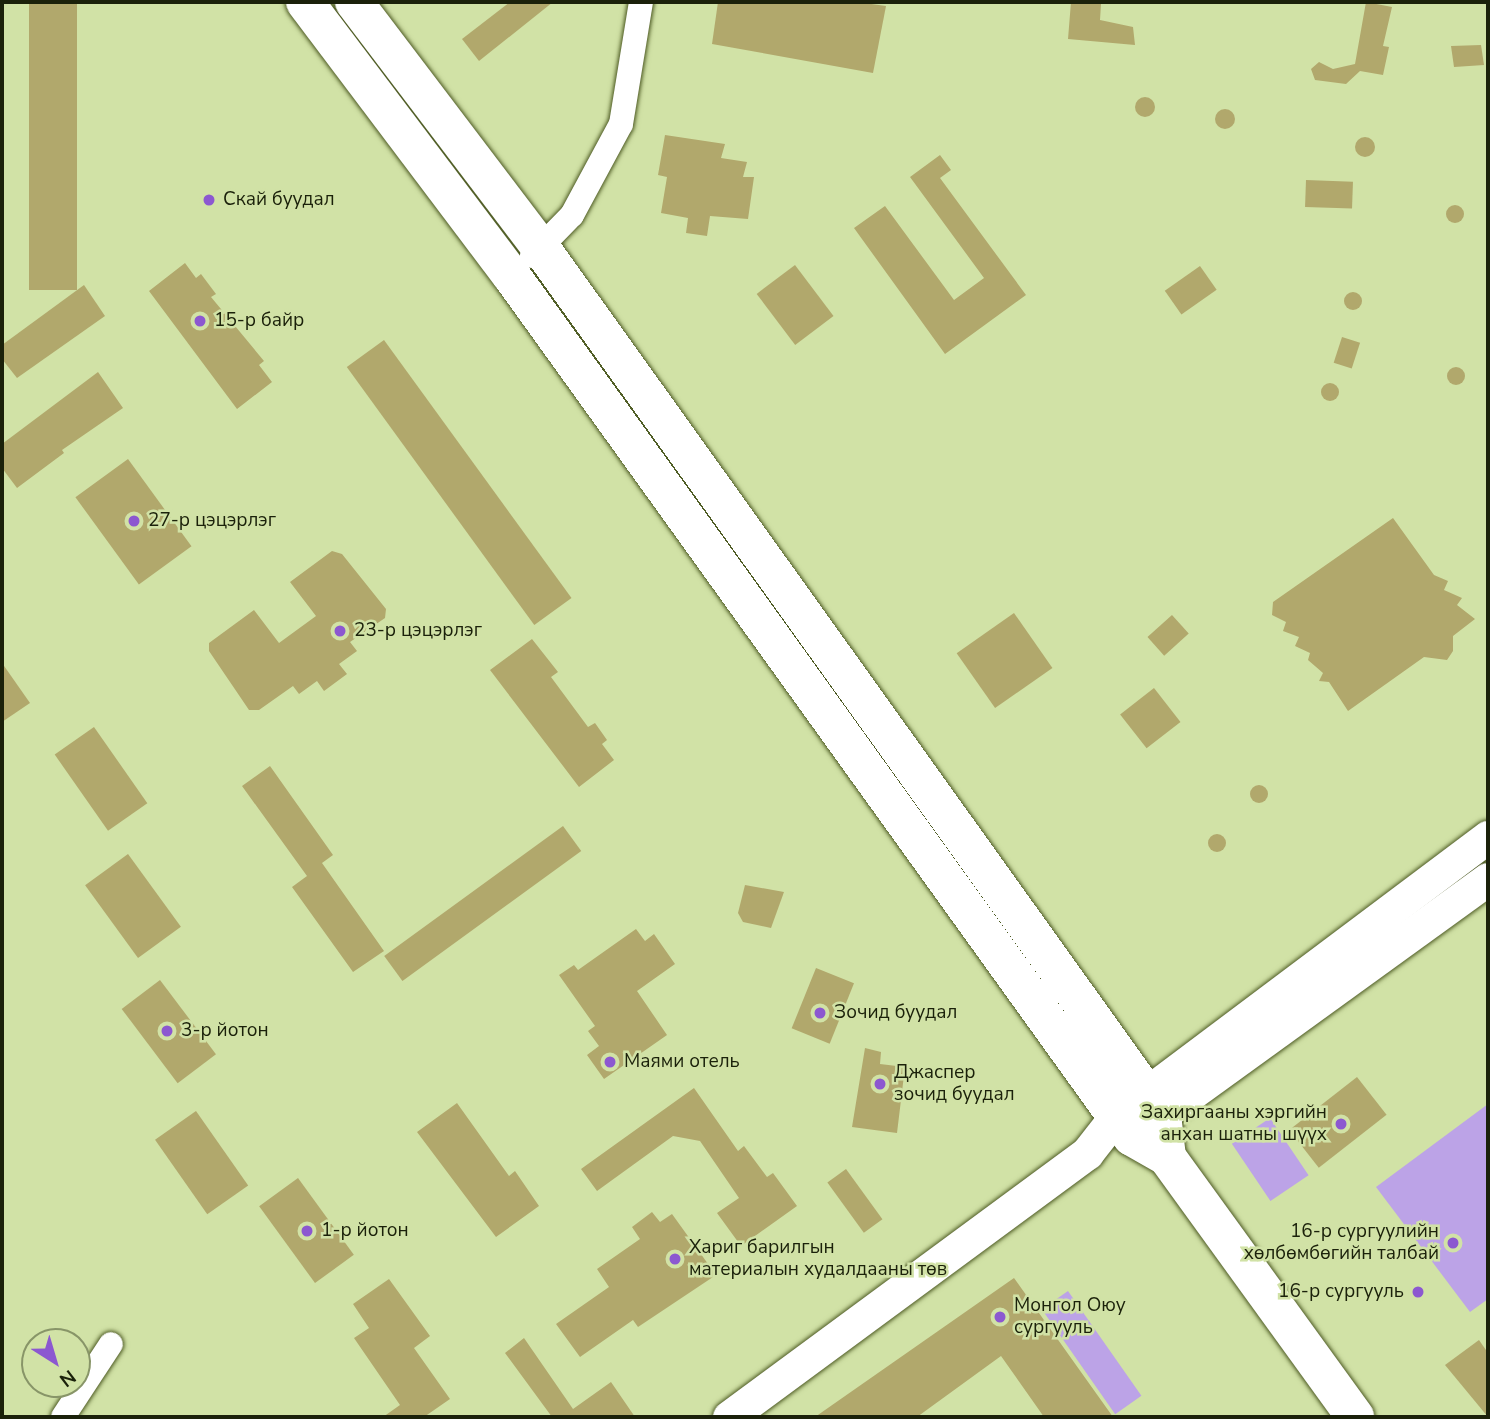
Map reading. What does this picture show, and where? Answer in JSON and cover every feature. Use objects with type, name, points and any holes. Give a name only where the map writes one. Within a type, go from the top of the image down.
[{"type":"highway","points":[[305,2],[1139,1115]]},
{"type":"highway","points":[[354,2],[541,248],[1167,1157],[1355,1417]]},
{"type":"main road","points":[[1139,1115],[1488,837]]},
{"type":"main road","points":[[729,1417],[1139,1115],[1488,879]]},
{"type":"street","points":[[512,275],[572,215],[621,124],[641,2]]},
{"type":"street","points":[[63,1417],[111,1344]]},
{"type":"shaded area","name":"16-р сургуулийн хөлбөмбөгийн талбай","points":[[1488,1104],[1488,1299],[1470,1312],[1376,1187]]},
{"type":"shaded area","points":[[1270,1118],[1309,1175],[1270,1201],[1232,1144]]},
{"type":"shaded area","points":[[1068,1291],[1141,1396],[1115,1414],[1042,1309]]},
{"type":"building","points":[[29,2],[77,2],[77,290],[29,290]]},
{"type":"building","points":[[510,2],[553,2],[479,61],[462,39]]},
{"type":"building","points":[[718,2],[857,2],[886,6],[873,73],[712,44]]},
{"type":"building","points":[[1071,2],[1101,4],[1100,20],[1133,27],[1135,45],[1068,39]]},
{"type":"building","points":[[1366,2],[1392,7],[1383,46],[1389,47],[1383,75],[1360,71],[1346,84],[1315,80],[1311,69],[1319,62],[1333,69],[1355,64]]},
{"type":"building","points":[[1481,45],[1484,65],[1454,67],[1451,46]]},
{"type":"building","points":[[1145,97],[1152,100],[1155,107],[1152,114],[1145,117],[1138,114],[1135,107],[1138,100]]},
{"type":"building","points":[[1225,109],[1232,112],[1235,119],[1232,126],[1225,129],[1218,126],[1215,119],[1218,112]]},
{"type":"building","points":[[665,135],[725,144],[721,158],[747,162],[743,177],[754,177],[748,219],[710,216],[707,236],[686,233],[688,218],[661,213],[667,177],[658,175]]},
{"type":"building","points":[[1365,137],[1372,140],[1375,147],[1372,154],[1365,157],[1358,154],[1355,147],[1358,140]]},
{"type":"building","points":[[940,155],[951,170],[940,178],[1026,295],[945,354],[854,228],[885,206],[954,300],[984,278],[910,177]]},
{"type":"building","points":[[1306,180],[1353,182],[1352,209],[1305,207]]},
{"type":"building","points":[[1455,205],[1461,208],[1464,214],[1461,220],[1455,223],[1449,220],[1446,214],[1449,208]]},
{"type":"building","name":"15-р байр","points":[[185,263],[196,278],[201,274],[216,294],[211,297],[264,361],[259,365],[272,382],[237,409],[149,291]]},
{"type":"building","points":[[795,265],[834,316],[795,345],[757,294]]},
{"type":"building","points":[[1200,266],[1217,290],[1181,314],[1165,291]]},
{"type":"building","points":[[84,285],[105,316],[17,378],[2,359],[2,345]]},
{"type":"building","points":[[1353,292],[1359,295],[1362,301],[1359,307],[1353,310],[1347,307],[1344,301],[1347,295]]},
{"type":"building","points":[[1342,337],[1360,343],[1352,369],[1334,363]]},
{"type":"building","points":[[384,340],[572,598],[534,625],[347,367]]},
{"type":"building","points":[[1456,367],[1462,370],[1465,376],[1462,382],[1456,385],[1450,382],[1447,376],[1450,370]]},
{"type":"building","points":[[98,372],[123,408],[62,450],[64,453],[17,488],[2,468],[2,444]]},
{"type":"building","points":[[1326,383],[1334,383],[1339,392],[1337,399],[1326,401],[1321,396],[1321,388]]},
{"type":"building","name":"27-р цэцэрлэг","points":[[128,459],[191,546],[139,585],[75,497]]},
{"type":"building","points":[[1393,518],[1434,575],[1448,581],[1444,590],[1462,598],[1457,605],[1475,619],[1453,636],[1453,651],[1447,660],[1424,657],[1348,711],[1329,682],[1319,681],[1323,673],[1308,660],[1310,653],[1295,646],[1299,637],[1283,631],[1286,622],[1272,615],[1273,602]]},
{"type":"building","name":"23-р цэцэрлэг","points":[[332,551],[342,554],[386,609],[385,618],[350,642],[357,651],[339,664],[347,674],[324,691],[317,681],[299,694],[293,686],[259,710],[249,710],[209,651],[209,643],[254,610],[279,643],[316,616],[290,582]]},
{"type":"building","points":[[1014,613],[1052,668],[995,708],[957,653]]},
{"type":"building","points":[[1172,615],[1189,634],[1164,656],[1147,637]]},
{"type":"building","points":[[532,639],[558,672],[551,677],[588,727],[595,723],[607,740],[602,744],[614,760],[579,787],[490,670]]},
{"type":"building","points":[[2,663],[30,703],[2,722]]},
{"type":"building","points":[[1154,688],[1180,722],[1147,748],[1120,714]]},
{"type":"building","points":[[94,727],[147,803],[108,831],[55,755]]},
{"type":"building","points":[[270,766],[333,855],[322,863],[384,951],[353,972],[292,887],[307,876],[242,786]]},
{"type":"building","points":[[1259,785],[1265,788],[1268,794],[1265,800],[1259,803],[1253,800],[1250,794],[1253,788]]},
{"type":"building","points":[[563,826],[581,851],[402,981],[384,956]]},
{"type":"building","points":[[1217,834],[1223,837],[1226,843],[1223,849],[1217,852],[1211,849],[1208,843],[1211,837]]},
{"type":"building","points":[[128,854],[181,927],[138,958],[85,885]]},
{"type":"building","points":[[745,885],[784,892],[771,928],[743,922],[738,913]]},
{"type":"building","points":[[636,929],[645,941],[654,934],[675,964],[637,991],[667,1035],[604,1079],[587,1055],[599,1046],[588,1031],[595,1026],[559,975],[574,965],[578,970]]},
{"type":"building","name":"Зочид буудал","points":[[816,968],[854,983],[830,1044],[792,1028]]},
{"type":"building","name":"3-р йотон","points":[[160,980],[216,1054],[178,1083],[122,1009]]},
{"type":"building","name":"Джаспер зочид буудал","points":[[865,1048],[881,1052],[880,1064],[905,1067],[897,1133],[852,1127]]},
{"type":"building","name":"Захиргааны хэргийн анхан шатны шүүх","points":[[1357,1077],[1387,1115],[1319,1168],[1289,1130]]},
{"type":"building","points":[[694,1088],[738,1151],[744,1146],[767,1177],[773,1173],[797,1206],[741,1246],[717,1213],[739,1198],[700,1141],[673,1136],[597,1191],[581,1169]]},
{"type":"building","points":[[457,1103],[509,1176],[515,1171],[539,1206],[496,1237],[417,1132]]},
{"type":"building","points":[[196,1111],[248,1186],[207,1214],[155,1140]]},
{"type":"building","points":[[846,1169],[882,1219],[864,1233],[827,1183]]},
{"type":"building","name":"1-р йотон","points":[[298,1178],[354,1255],[315,1283],[259,1206]]},
{"type":"building","points":[[652,1212],[660,1222],[672,1214],[716,1275],[638,1327],[633,1320],[580,1357],[556,1324],[609,1287],[597,1269],[640,1239],[632,1227]]},
{"type":"building","name":"Монгол Оюу сургууль","points":[[1014,1278],[1113,1417],[1044,1417],[1001,1356],[917,1417],[815,1417]]},
{"type":"building","points":[[389,1279],[430,1336],[414,1348],[450,1399],[424,1417],[383,1417],[400,1405],[354,1338],[369,1328],[353,1304]]},
{"type":"building","points":[[524,1338],[573,1409],[611,1382],[635,1417],[552,1417],[505,1353]]},
{"type":"building","points":[[1479,1340],[1488,1353],[1488,1417],[1445,1365]]},
{"type":"place","name":"Скай буудал","points":[[209,200]]},
{"type":"place","name":"15-р байр","points":[[200,321]]},
{"type":"place","name":"27-р цэцэрлэг","points":[[134,521]]},
{"type":"place","name":"23-р цэцэрлэг","points":[[340,631]]},
{"type":"place","name":"Зочид буудал","points":[[820,1013]]},
{"type":"place","name":"3-р йотон","points":[[167,1031]]},
{"type":"place","name":"Маями отель","points":[[610,1062]]},
{"type":"place","name":"Джаспер зочид буудал","points":[[880,1084]]},
{"type":"place","name":"Захиргааны хэргийн анхан шатны шүүх","points":[[1341,1124]]},
{"type":"place","name":"1-р йотон","points":[[307,1231]]},
{"type":"place","name":"16-р сургуулийн хөлбөмбөгийн талбай","points":[[1453,1243]]},
{"type":"place","name":"Хариг барилгын материалын худалдааны төв","points":[[675,1259]]},
{"type":"place","name":"16-р сургууль","points":[[1418,1292]]},
{"type":"place","name":"Монгол Оюу сургууль","points":[[1000,1317]]}]
